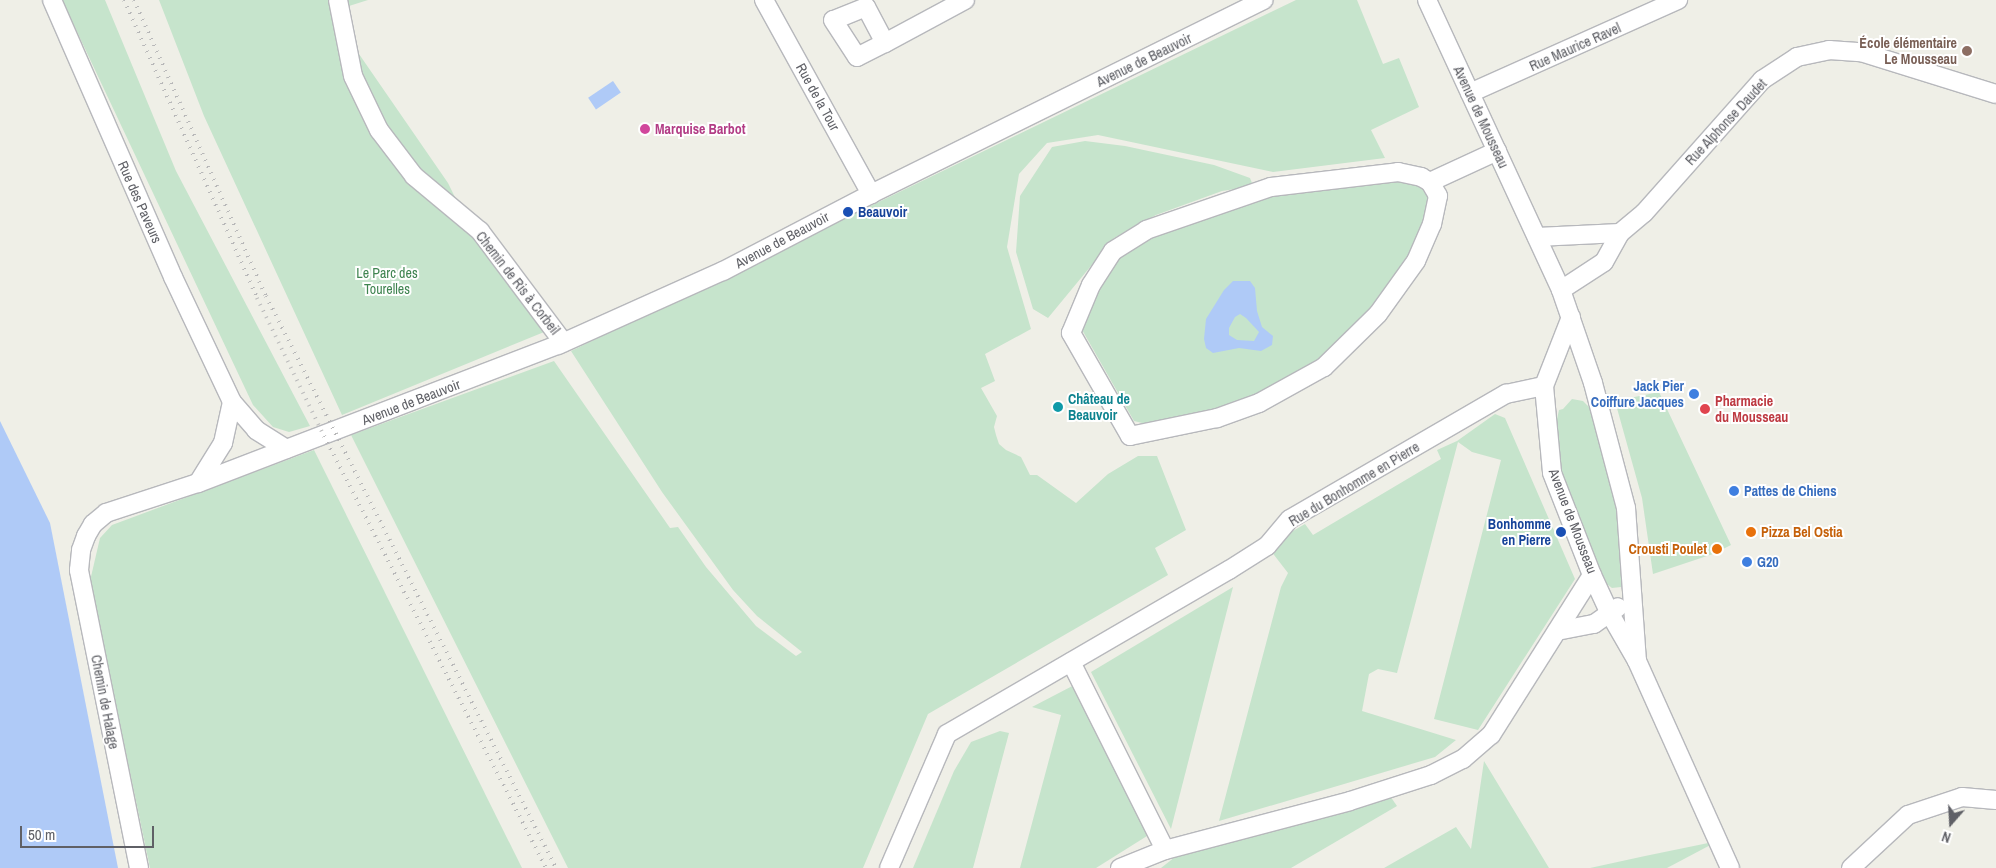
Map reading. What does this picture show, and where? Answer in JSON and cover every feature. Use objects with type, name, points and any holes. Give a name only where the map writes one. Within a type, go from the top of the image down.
[{"type":"street","name":"Rue des Paveurs","points":[[52,0],[173,277],[232,402],[256,430],[286,449]]},
{"type":"street","name":"Chemin de Ris à Corbeil","points":[[338,0],[353,76],[379,130],[414,176],[480,231],[563,342]]},
{"type":"street","name":"Rue de la Tour","points":[[764,0],[871,194]]},
{"type":"street","points":[[885,43],[964,0]]},
{"type":"street","name":"Avenue de Beauvoir","points":[[86,536],[93,524],[106,513],[198,483],[563,342],[723,271],[871,194],[1264,0]]},
{"type":"street","name":"Avenue de Mousseau","points":[[1427,0],[1537,237],[1571,317],[1596,396],[1626,508],[1637,660]]},
{"type":"street","name":"Rue Maurice Ravel","points":[[1470,93],[1660,5],[1678,0]]},
{"type":"street","name":"Rue Alphonse Daudet","points":[[1561,290],[1604,262],[1620,233],[1644,213],[1762,80],[1797,57],[1829,50],[1861,52],[1996,94]]},
{"type":"street","points":[[1430,182],[1497,151]]},
{"type":"street","points":[[1398,172],[1421,177],[1430,182],[1438,196],[1432,224],[1416,261],[1378,314],[1324,367],[1259,403],[1217,418],[1130,436],[1071,333],[1092,285],[1113,251],[1146,230],[1272,187],[1398,172]]},
{"type":"street","points":[[1537,237],[1620,233]]},
{"type":"street","name":"Avenue de Mousseau","points":[[1571,317],[1544,386],[1552,473],[1610,614],[1637,660],[1730,868]]},
{"type":"street","name":"Rue du Bonhomme en Pierre","points":[[889,868],[947,734],[1267,546],[1290,519],[1298,514],[1506,394],[1544,386]]},
{"type":"street","points":[[198,483],[223,443],[232,402]]},
{"type":"street","name":"Chemin de Halage","points":[[86,536],[81,550],[79,570],[139,868]]},
{"type":"street","points":[[1120,868],[1164,850],[1359,798],[1431,775],[1463,759],[1491,735],[1592,574]]},
{"type":"street","points":[[1557,631],[1594,624],[1610,614],[1632,592]]},
{"type":"street","points":[[1071,662],[1164,850]]},
{"type":"street","points":[[1851,868],[1908,815],[1962,797],[1996,800]]},
{"type":"green space","points":[[62,0],[105,0],[176,171],[310,426],[289,432],[273,427],[253,405]]},
{"type":"green space","name":"Le Parc des Tourelles","points":[[159,0],[368,0],[330,12],[448,183],[477,242],[549,330],[342,415],[204,116]]},
{"type":"green space","points":[[1296,0],[1357,0],[1383,64],[1399,58],[1419,107],[1371,130],[1385,158],[1273,172],[1098,135],[1047,143],[1019,174],[1007,247],[1031,329],[985,354],[995,381],[981,388],[997,416],[994,427],[999,444],[1006,450],[1021,457],[1030,475],[1037,475],[1076,503],[1108,474],[1138,456],[1157,456],[1186,530],[1155,548],[1168,575],[928,714],[863,868],[568,868],[351,435],[554,361],[670,528],[678,527],[706,567],[756,626],[796,656],[802,652],[757,616],[733,590],[662,492],[571,351]]},
{"type":"green space","points":[[1085,141],[1125,146],[1214,165],[1250,178],[1252,183],[1248,187],[1222,191],[1156,215],[1114,238],[1048,318],[1033,309],[1016,252],[1020,196],[1052,147]]},
{"type":"green space","points":[[1398,172],[1438,196],[1416,261],[1324,367],[1259,403],[1163,428],[1134,421],[1081,328],[1113,251],[1219,203]]},
{"type":"green space","points":[[1659,392],[1731,545],[1713,554],[1653,574],[1642,498],[1615,401]]},
{"type":"green space","points":[[1572,399],[1583,401],[1595,410],[1613,472],[1625,574],[1621,587],[1612,588],[1604,582],[1557,466],[1553,436],[1559,410],[1563,409]]},
{"type":"green space","points":[[1495,414],[1505,418],[1575,579],[1478,730],[1434,719],[1501,460],[1472,452],[1458,442],[1397,673],[1378,669],[1369,674],[1362,711],[1456,740],[1435,757],[1219,821],[1281,587],[1288,573],[1267,546],[1305,524],[1313,535],[1441,459],[1437,450],[1457,441]]},
{"type":"green space","points":[[314,450],[522,868],[150,868],[90,581],[100,538],[112,525]]},
{"type":"green space","points":[[1233,587],[1171,829],[1091,672]]},
{"type":"green space","points":[[1080,682],[1155,831],[1096,868],[1020,868],[1061,715],[1032,707]]},
{"type":"green space","points":[[1000,731],[1009,733],[973,868],[913,868],[954,771],[971,742]]},
{"type":"green space","points":[[1484,761],[1549,868],[1384,868],[1456,827],[1471,849]]},
{"type":"green space","points":[[1390,796],[1397,806],[1291,868],[1161,868],[1175,857]]},
{"type":"green space","points":[[1718,841],[1667,868],[1590,868],[1645,856]]},
{"type":"water","points":[[613,81],[621,93],[596,109],[588,98]]},
{"type":"water","points":[[1233,281],[1250,281],[1255,288],[1257,311],[1262,327],[1273,336],[1272,345],[1261,351],[1239,348],[1213,353],[1206,348],[1204,339],[1206,319],[1224,290]],"holes":[[[1240,314],[1259,332],[1254,341],[1237,340],[1229,335],[1229,328],[1235,317]]]},
{"type":"water","points":[[0,421],[50,523],[118,868],[0,868]]},
{"type":"railway","points":[[124,0],[257,298],[324,436],[546,868]]},
{"type":"railway","points":[[134,0],[266,296],[556,868]]},
{"type":"place","name":"École élémentaire Le Mousseau","points":[[1967,51]]},
{"type":"place","name":"Marquise Barbot","points":[[645,129]]},
{"type":"place","name":"Beauvoir","points":[[848,212]]},
{"type":"place","name":"Jack Pier Coiffure Jacques","points":[[1694,394]]},
{"type":"place","name":"Château de Beauvoir","points":[[1058,407]]},
{"type":"place","name":"Pharmacie du Mousseau","points":[[1705,409]]},
{"type":"place","name":"Pattes de Chiens","points":[[1734,491]]},
{"type":"place","name":"Bonhomme en Pierre","points":[[1561,532]]},
{"type":"place","name":"Pizza Bel Ostia","points":[[1751,532]]},
{"type":"place","name":"Crousti Poulet","points":[[1717,549]]},
{"type":"place","name":"G20","points":[[1747,562]]}]
